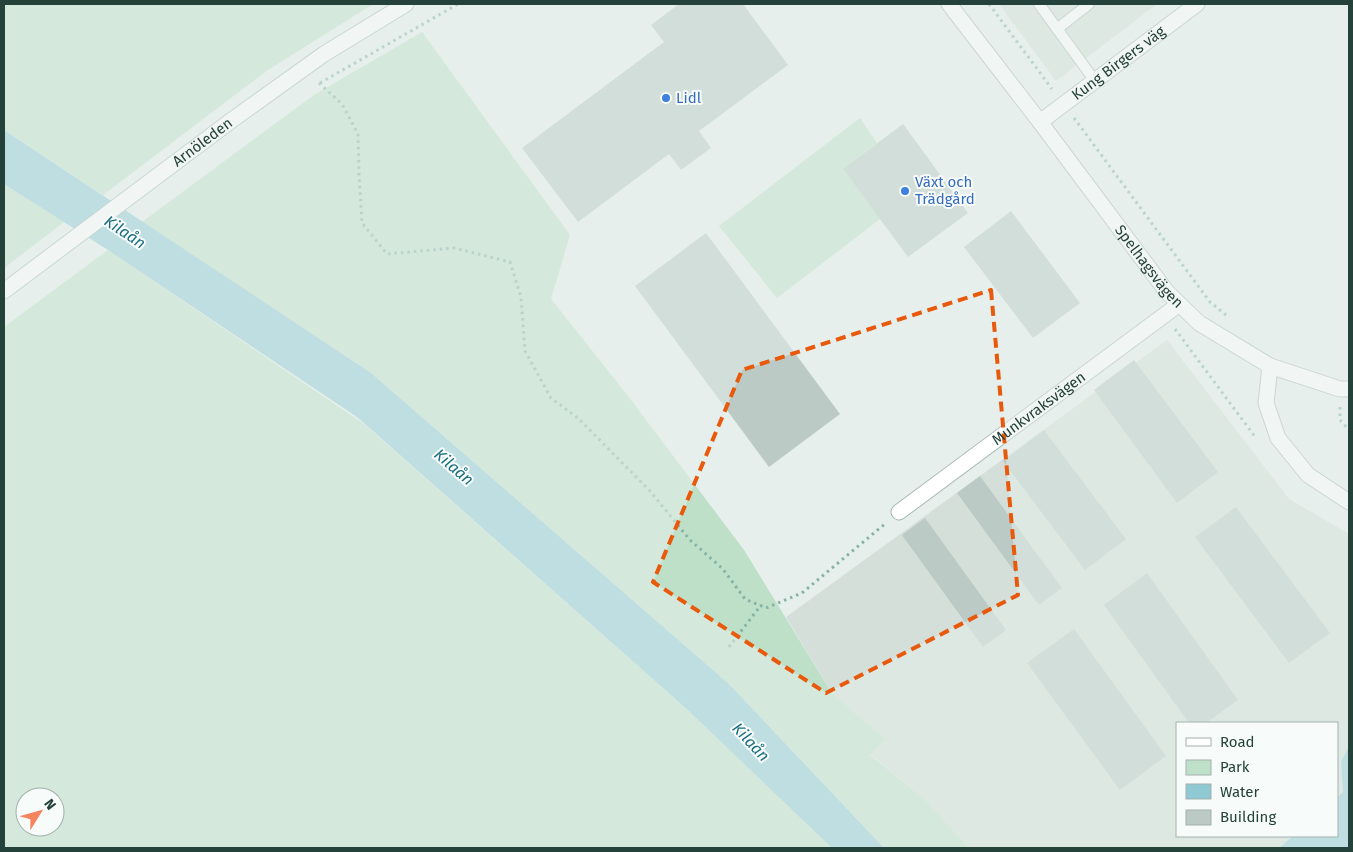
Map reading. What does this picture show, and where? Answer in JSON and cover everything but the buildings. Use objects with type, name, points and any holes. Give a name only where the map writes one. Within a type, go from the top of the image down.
[{"type":"street","name":"Arnöleden","points":[[4,290],[324,54],[406,4]]},
{"type":"street","name":"Spelhagsvägen","points":[[949,4],[1178,305],[1199,323],[1270,366],[1344,389]]},
{"type":"street","name":"Kung Birgers väg","points":[[1040,122],[1196,4]]},
{"type":"street","name":"Munkvraksvägen","points":[[899,512],[1178,305]]},
{"type":"street","points":[[1270,366],[1266,403],[1278,438],[1308,475],[1349,502]]},
{"type":"lane","points":[[1039,4],[1095,81]]},
{"type":"lane","points":[[1057,29],[1089,4]]},
{"type":"path","points":[[313,87],[458,4]]},
{"type":"path","points":[[989,4],[1210,302],[1233,321]]},
{"type":"path","points":[[319,83],[342,104],[358,134],[362,223],[387,254],[454,248],[510,262],[521,297],[525,351],[550,398],[579,418],[650,491],[690,540],[723,569],[745,598],[766,608],[802,593],[899,512]]},
{"type":"path","points":[[1344,389],[1340,420],[1349,430]]},
{"type":"path","points":[[729,647],[760,605]]},
{"type":"highlighted area","points":[[991,290],[1018,595],[826,693],[653,582],[742,370]]},
{"type":"shaded area","points":[[999,4],[1157,4],[1056,81]]},
{"type":"shaded area","points":[[1167,340],[1289,499],[1349,534],[1349,747],[1341,761],[1343,793],[1338,797],[1338,722],[1176,722],[1176,837],[1292,837],[1279,848],[969,848],[922,797],[870,754],[884,739],[833,695],[786,617]]},
{"type":"green space","points":[[4,4],[373,4],[268,70],[103,195],[4,130]]},
{"type":"green space","points":[[422,32],[570,235],[551,299],[628,396],[744,550],[833,695],[885,739],[870,755],[922,797],[969,848],[884,848],[729,684],[371,373],[142,222],[314,95]]},
{"type":"green space","points":[[860,118],[877,143],[843,169],[880,219],[777,298],[719,226]]},
{"type":"green space","points":[[4,184],[64,222],[4,268]]},
{"type":"green space","points":[[108,250],[364,424],[697,718],[832,848],[4,848],[4,327]]},
{"type":"water","name":"Kilaån","points":[[4,130],[371,373],[729,684],[884,848],[832,848],[689,711],[357,417],[108,250],[4,184]]},
{"type":"water","points":[[1349,747],[1349,848],[1279,848],[1292,837],[1338,837],[1338,797],[1343,792],[1341,761]]},
{"type":"place","name":"Lidl","points":[[666,98]]},
{"type":"place","name":"Växt och Trädgård","points":[[905,191]]}]
